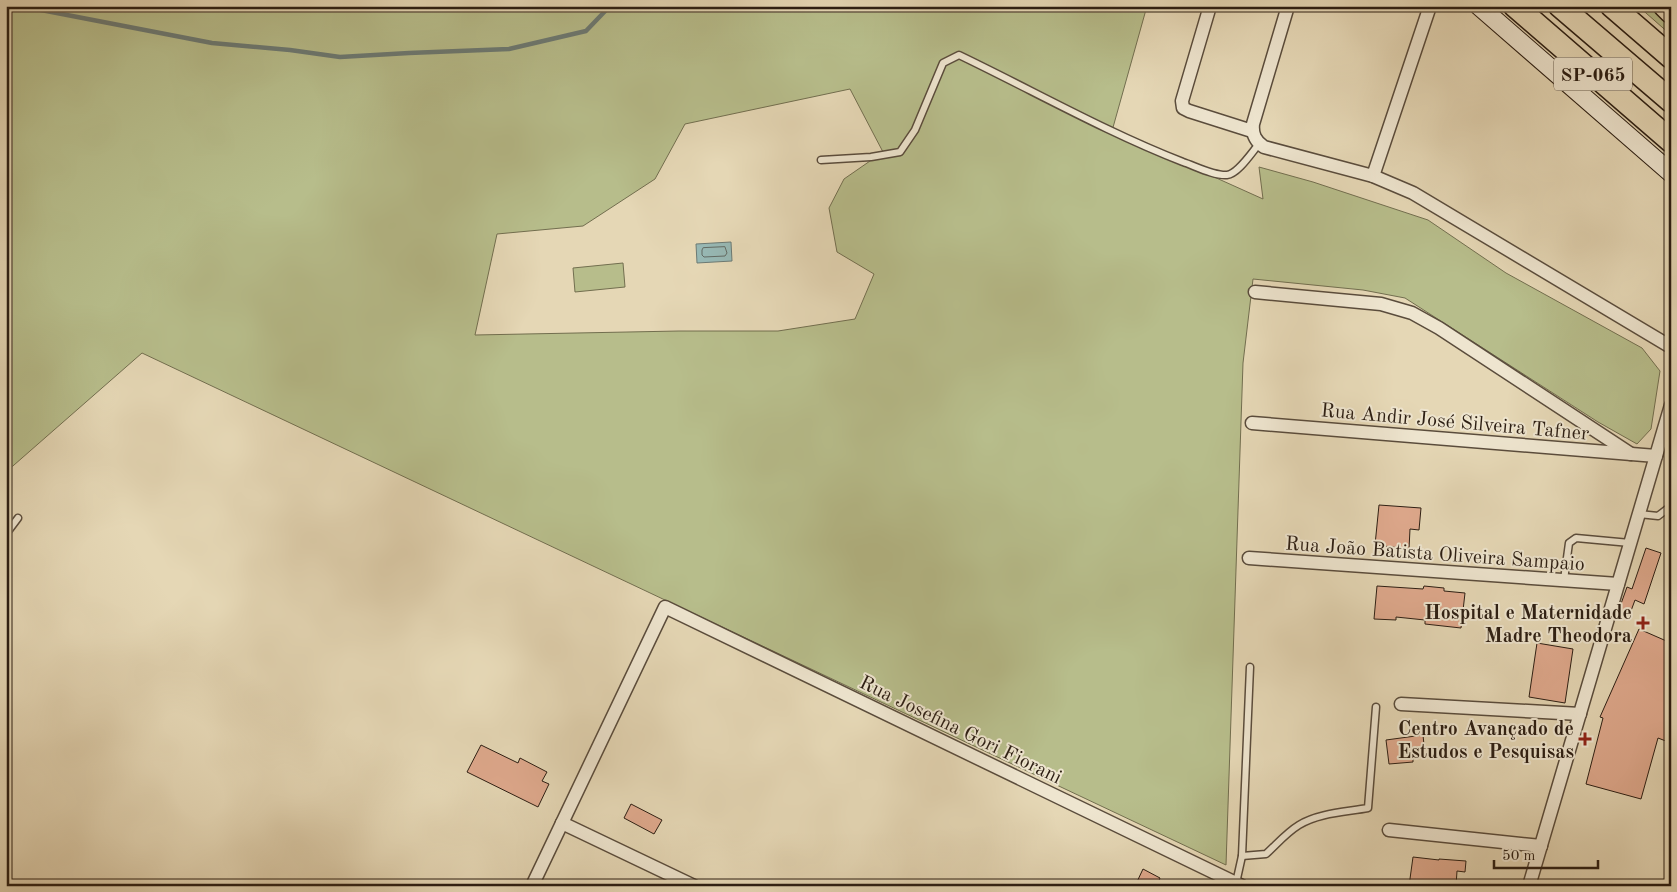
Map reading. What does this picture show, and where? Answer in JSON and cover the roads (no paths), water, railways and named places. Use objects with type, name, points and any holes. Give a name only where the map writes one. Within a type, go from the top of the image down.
[{"type":"highway","name":"SP-065","points":[[1515,6],[1671,141]]},
{"type":"highway","name":"SP-065","points":[[1560,6],[1671,101]]},
{"type":"highway","name":"SP-065","points":[[1612,6],[1671,57]]},
{"type":"highway","points":[[1665,6],[1671,12]]},
{"type":"street","points":[[1210,6],[1182,101],[1183,108],[1255,137],[1264,147],[1373,176],[1413,193],[1671,347]]},
{"type":"street","points":[[1255,137],[1253,124],[1288,6]]},
{"type":"street","points":[[1373,176],[1430,6]]},
{"type":"street","points":[[1479,6],[1671,173]]},
{"type":"street","points":[[1255,292],[1381,304],[1412,313],[1439,328],[1631,454]]},
{"type":"street","points":[[1530,886],[1671,405]]},
{"type":"street","name":"Rua Andir José Silveira Tafner","points":[[1252,423],[1656,456]]},
{"type":"street","name":"Rua João Batista Oliveira Sampaio","points":[[1249,558],[1618,584]]},
{"type":"street","name":"Rua Josefina Gori Fiorani","points":[[562,823],[665,607],[1239,885]]},
{"type":"street","points":[[1401,704],[1580,714]]},
{"type":"street","points":[[532,886],[562,823],[694,886]]},
{"type":"street","points":[[1389,830],[1541,846]]},
{"type":"lane","points":[[821,160],[871,157],[900,152],[915,130],[943,63],[959,55],[1112,130],[1208,172],[1227,175],[1233,173],[1242,165],[1255,137]]},
{"type":"lane","points":[[1639,514],[1658,516],[1671,506]]},
{"type":"lane","points":[[6,534],[18,518]]},
{"type":"lane","points":[[1564,581],[1569,543],[1572,540],[1576,538],[1630,543]]},
{"type":"lane","points":[[1239,885],[1242,856],[1250,667]]},
{"type":"lane","points":[[1242,856],[1266,854],[1287,833],[1300,824],[1314,818],[1368,808],[1376,708]]},
{"type":"water","points":[[731,242],[732,261],[697,263],[696,244]]},
{"type":"waterway","points":[[6,9],[36,9],[212,43],[290,50],[340,57],[509,49],[586,31],[610,6]]},
{"type":"place","name":"Hospital e Maternidade Madre Theodora","points":[[1643,623]]},
{"type":"place","name":"Centro Avançado de Estudos e Pesquisas","points":[[1585,739]]}]
